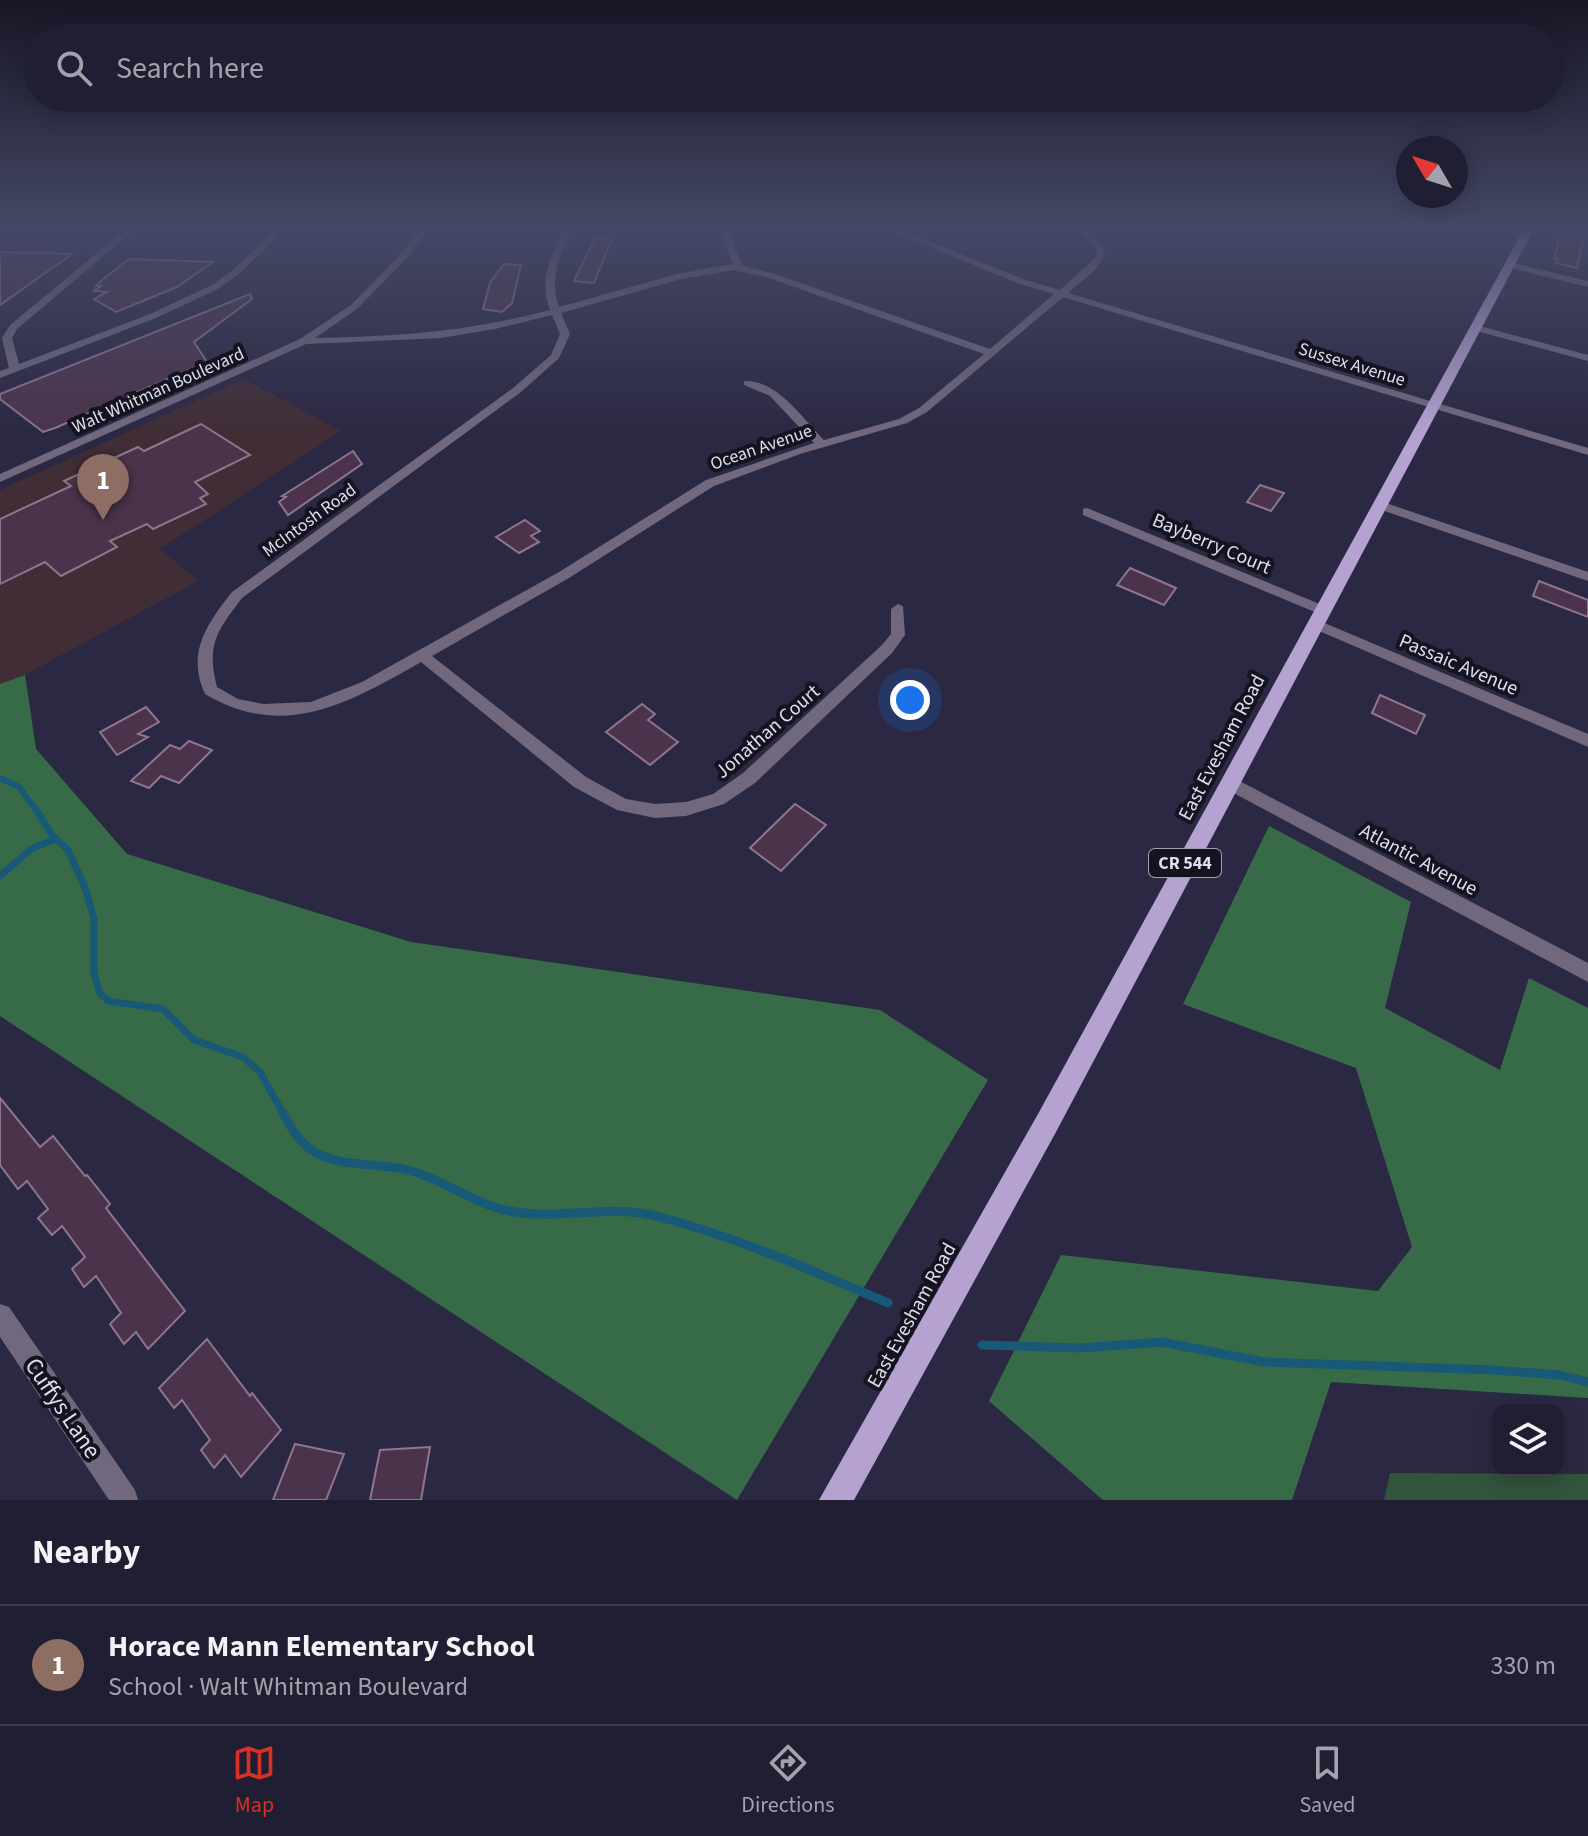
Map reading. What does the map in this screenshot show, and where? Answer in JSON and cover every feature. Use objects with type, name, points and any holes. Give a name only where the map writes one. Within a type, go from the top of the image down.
[{"type":"main road","name":"East Evesham Road","points":[[836,1500],[1040,1135],[1493,295]]},
{"type":"street","points":[[15,369],[7,338],[13,327],[52,295]]},
{"type":"street","points":[[0,375],[153,316],[198,295]]},
{"type":"street","name":"Walt Whitman Boulevard","points":[[0,478],[304,341],[354,307],[366,295]]},
{"type":"street","name":"McIntosh Road","points":[[424,657],[367,686],[312,708],[263,710],[234,704],[210,690],[203,664],[206,636],[237,595],[541,371],[555,356],[565,334],[549,295]]},
{"type":"street","points":[[304,341],[377,340],[448,334],[619,295]]},
{"type":"street","points":[[826,295],[992,353]]},
{"type":"street","name":"Ocean Avenue","points":[[424,657],[564,575],[710,483],[739,470],[903,421],[923,410],[1059,295]]},
{"type":"street","name":"Sussex Avenue","points":[[1068,295],[1588,452]]},
{"type":"street","points":[[1476,328],[1588,358]]},
{"type":"street","points":[[748,383],[774,394],[822,445]]},
{"type":"street","points":[[1380,505],[1588,577]]},
{"type":"street","name":"Bayberry Court","points":[[1087,512],[1318,617]]},
{"type":"street","name":"Jonathan Court","points":[[424,657],[580,782],[623,805],[655,811],[686,809],[718,799],[749,778],[792,741],[887,649],[898,635],[898,609]]},
{"type":"street","name":"Passaic Avenue","points":[[1318,617],[1588,741]]},
{"type":"street","name":"Atlantic Avenue","points":[[1230,783],[1588,973]]},
{"type":"street","name":"Cuffys Lane","points":[[0,1316],[125,1500]]},
{"type":"shaded area","points":[[244,379],[341,431],[160,549],[198,581],[25,675],[0,684],[0,490]]},
{"type":"green space","points":[[25,675],[36,749],[127,854],[411,942],[880,1010],[988,1080],[737,1500],[0,1016],[0,684]]},
{"type":"green space","points":[[1269,826],[1411,902],[1385,1008],[1500,1070],[1529,978],[1588,1008],[1588,1398],[1331,1382],[1292,1500],[1103,1500],[989,1401],[1061,1255],[1378,1291],[1412,1247],[1356,1068],[1183,1004]]},
{"type":"green space","points":[[1390,1473],[1492,1474],[1492,1476],[1588,1474],[1588,1500],[1384,1500]]},
{"type":"building","points":[[0,295],[14,295],[0,305]]},
{"type":"building","points":[[101,295],[157,295],[116,312],[94,299]]},
{"type":"building","points":[[248,295],[252,299],[194,342],[207,362],[55,428],[43,432],[0,399],[0,394]]},
{"type":"building","points":[[487,295],[514,295],[512,303],[502,312],[483,309]]},
{"type":"building","points":[[201,424],[250,455],[195,482],[208,494],[200,498],[206,504],[153,529],[147,524],[110,541],[117,547],[61,576],[45,562],[0,584],[0,519],[71,486],[64,481],[138,447],[144,451]]},
{"type":"building","points":[[353,451],[362,464],[288,515],[279,502],[286,497],[282,496]]},
{"type":"building","points":[[1260,485],[1284,493],[1271,511],[1247,502]]},
{"type":"building","points":[[525,520],[540,531],[531,536],[539,542],[519,553],[496,537]]},
{"type":"building","points":[[1130,568],[1176,588],[1164,605],[1117,585]]},
{"type":"building","points":[[1539,581],[1588,600],[1588,617],[1533,596]]},
{"type":"building","points":[[1380,695],[1425,715],[1416,734],[1372,713]]},
{"type":"building","points":[[642,704],[655,714],[648,720],[678,742],[650,765],[606,732]]},
{"type":"building","points":[[146,707],[159,722],[138,734],[148,737],[117,755],[100,732]]},
{"type":"building","points":[[189,741],[212,750],[179,783],[161,776],[149,788],[131,781],[170,745],[180,749]]},
{"type":"building","points":[[795,804],[826,825],[781,871],[750,848]]},
{"type":"building","points":[[0,1098],[40,1147],[53,1136],[87,1175],[110,1204],[106,1208],[185,1311],[148,1349],[136,1332],[124,1344],[110,1324],[121,1313],[96,1276],[84,1287],[72,1269],[85,1257],[62,1226],[52,1235],[38,1218],[48,1209],[27,1181],[18,1189],[0,1165]]},
{"type":"building","points":[[207,1339],[250,1396],[252,1393],[281,1430],[241,1477],[225,1455],[214,1468],[201,1450],[210,1440],[182,1400],[174,1408],[159,1388]]},
{"type":"building","points":[[295,1444],[344,1454],[326,1500],[273,1500]]},
{"type":"building","points":[[430,1447],[421,1500],[370,1500],[380,1450]]},
{"type":"waterway","points":[[0,778],[19,787],[36,810]]},
{"type":"waterway","points":[[35,808],[53,836],[68,850],[86,890],[94,919],[94,974],[100,993],[108,1001],[163,1009],[194,1040],[243,1057],[260,1072],[284,1115]]},
{"type":"waterway","points":[[0,876],[31,849],[55,839]]},
{"type":"waterway","points":[[283,1113],[302,1142],[328,1158],[408,1170],[509,1211],[528,1214],[623,1212],[660,1217],[747,1245],[888,1303]]},
{"type":"waterway","points":[[982,1345],[1080,1348],[1162,1342],[1264,1362],[1495,1370],[1559,1375],[1588,1382]]},
{"type":"place","name":"Horace Mann Elementary School","points":[[103,520]]}]
